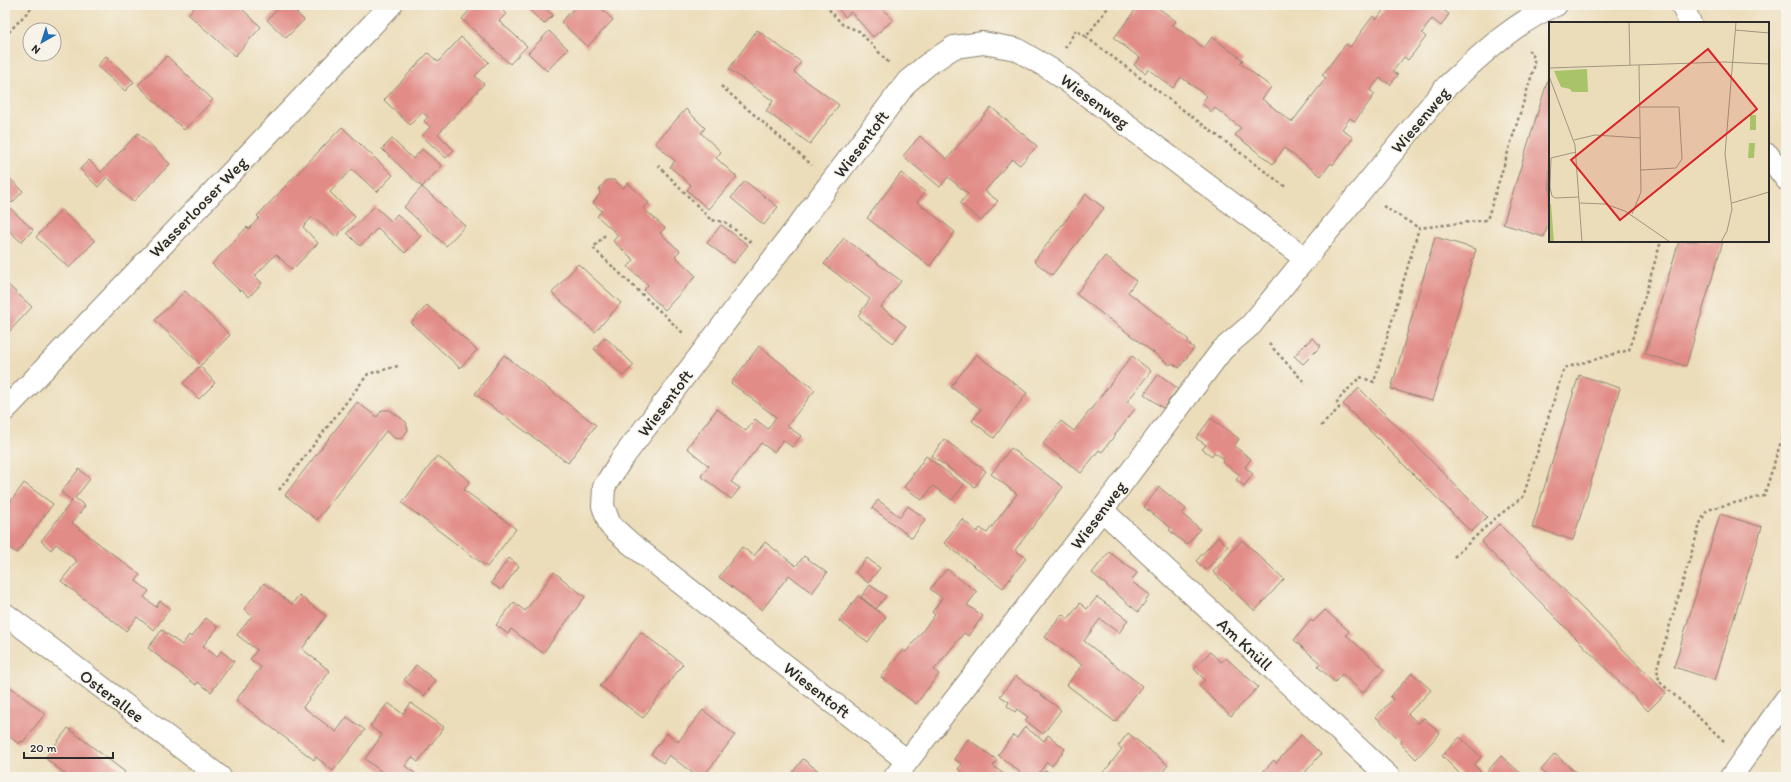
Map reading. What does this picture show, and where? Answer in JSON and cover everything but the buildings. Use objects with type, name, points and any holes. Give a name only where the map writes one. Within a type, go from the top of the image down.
[{"type":"street","name":"Wasserlooser Weg","points":[[5,410],[391,5]]},
{"type":"street","name":"Wiesenweg","points":[[901,769],[1102,510],[1222,350],[1251,325],[1446,87],[1474,61],[1513,29],[1535,14],[1556,5]]},
{"type":"street","points":[[1682,5],[1690,22]]},
{"type":"street","name":"Wiesentoft","points":[[901,769],[630,543],[610,524],[603,506],[604,487],[621,460],[907,82],[927,64],[954,48],[983,43],[1016,49]]},
{"type":"street","name":"Wiesenweg","points":[[1016,49],[1052,70],[1099,104],[1306,259]]},
{"type":"street","points":[[1769,156],[1786,179]]},
{"type":"street","name":"Am Knüll","points":[[1102,510],[1389,777]]},
{"type":"street","name":"Osterallee","points":[[5,614],[220,777]]},
{"type":"street","points":[[1731,777],[1786,699]]},
{"type":"path","points":[[5,30],[8,33],[34,5]]},
{"type":"path","points":[[824,5],[843,26],[859,31],[907,82]]},
{"type":"path","points":[[1086,38],[1110,5]]},
{"type":"path","points":[[1360,192],[1418,228],[1487,220],[1534,68],[1534,57],[1513,29]]},
{"type":"path","points":[[1052,70],[1076,30],[1287,188]]},
{"type":"path","points":[[721,86],[804,157]]},
{"type":"path","points":[[658,165],[711,220],[725,222],[773,260]]},
{"type":"path","points":[[1322,426],[1339,408],[1337,400],[1360,377],[1374,382],[1418,228]]},
{"type":"path","points":[[605,235],[593,248],[703,353]]},
{"type":"path","points":[[1454,557],[1494,519],[1523,497],[1564,368],[1629,350],[1660,242]]},
{"type":"path","points":[[1251,325],[1306,384]]},
{"type":"path","points":[[279,490],[368,374],[398,366]]},
{"type":"path","points":[[1744,759],[1659,681],[1657,668],[1701,521],[1706,512],[1713,508],[1764,496],[1786,425]]}]
